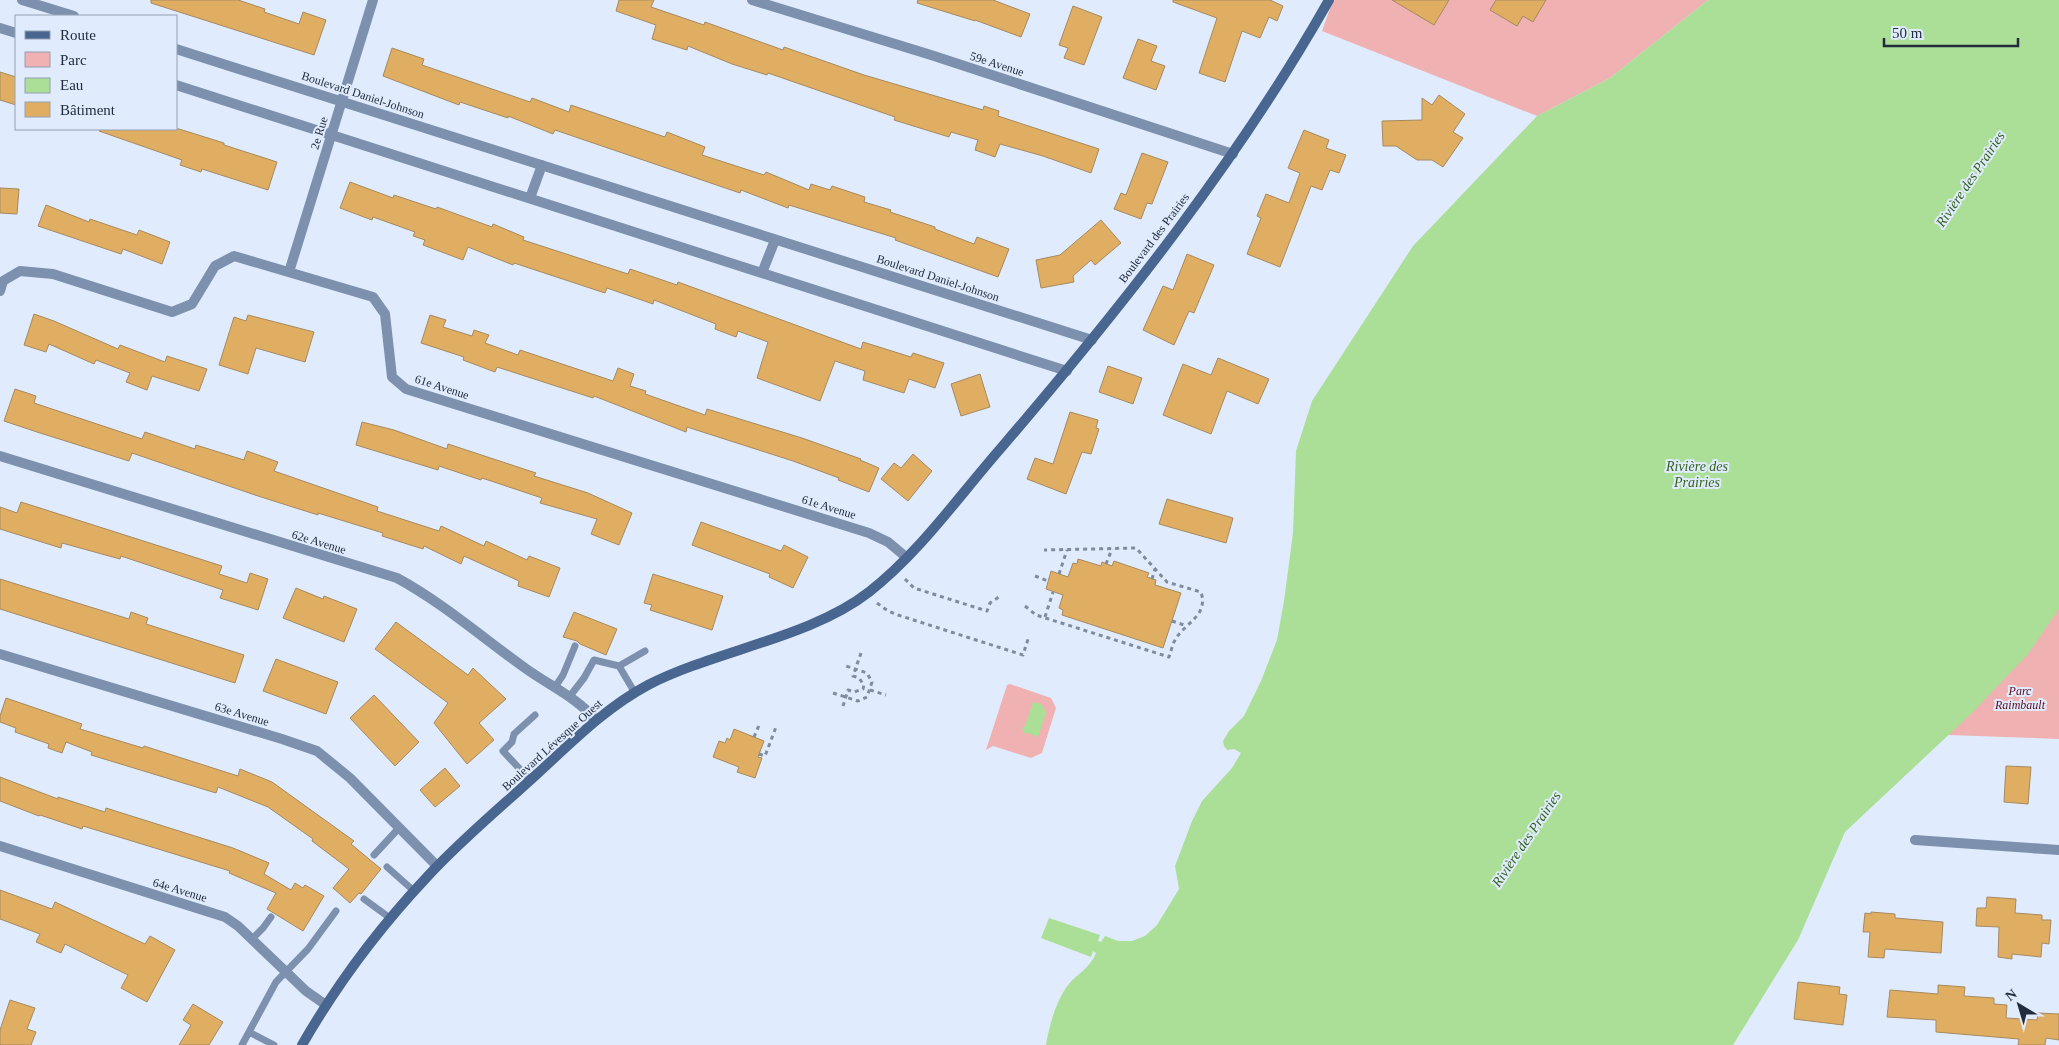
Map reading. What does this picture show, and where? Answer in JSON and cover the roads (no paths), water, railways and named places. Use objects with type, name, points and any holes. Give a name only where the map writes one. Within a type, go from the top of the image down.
[{"type":"street","points":[[22,0],[71,15]]},
{"type":"street","name":"2e Rue","points":[[289,272],[373,0]]},
{"type":"street","name":"59e Avenue","points":[[752,0],[931,55],[1233,154]]},
{"type":"street","name":"Boulevard des Prairies","points":[[976,476],[1092,340],[1233,154],[1306,41],[1329,0]]},
{"type":"street","points":[[0,28],[15,33]]},
{"type":"street","name":"Boulevard Daniel-Johnson","points":[[178,50],[1092,340]]},
{"type":"street","points":[[178,86],[1067,371]]},
{"type":"street","points":[[530,198],[542,165]]},
{"type":"street","points":[[762,273],[776,240]]},
{"type":"street","name":"61e Avenue","points":[[0,291],[3,281],[20,271],[53,274],[172,312],[192,304],[215,266],[234,256],[289,272],[373,297],[385,314],[392,377],[406,389],[869,533],[888,542],[906,557]]},
{"type":"street","name":"62e Avenue","points":[[0,456],[397,578],[420,590],[527,670],[570,696],[596,720]]},
{"type":"street","name":"Boulevard Lévesque Ouest","points":[[302,1045],[326,1005],[357,960],[414,891],[437,866],[596,720],[635,693],[681,671],[797,629],[832,614],[868,592],[906,557],[976,476]]},
{"type":"street","name":"63e Avenue","points":[[0,654],[317,751],[350,778],[437,866]]},
{"type":"street","points":[[1915,840],[2059,850]]},
{"type":"street","name":"64e Avenue","points":[[0,846],[218,914],[238,926],[306,991],[326,1005]]},
{"type":"lane","points":[[555,687],[575,646]]},
{"type":"lane","points":[[570,696],[584,678],[594,660],[619,666],[645,651]]},
{"type":"lane","points":[[619,666],[635,693]]},
{"type":"lane","points":[[530,780],[503,751],[512,742],[514,734],[535,715]]},
{"type":"lane","points":[[374,855],[399,828]]},
{"type":"lane","points":[[387,867],[414,891]]},
{"type":"lane","points":[[364,899],[390,918]]},
{"type":"lane","points":[[242,1045],[271,991],[285,971],[308,949],[336,911]]},
{"type":"lane","points":[[252,939],[271,917]]},
{"type":"lane","points":[[249,1032],[274,1045]]},
{"type":"water","name":"Rivière des Prairies","points":[[1708,0],[2059,0],[2059,609],[2028,654],[1972,713],[1845,832],[1798,940],[1733,1045],[1046,1045],[1060,998],[1068,985],[1091,962],[1096,953],[1093,951],[1091,957],[1041,938],[1049,918],[1100,935],[1098,941],[1101,942],[1105,936],[1118,941],[1132,941],[1145,936],[1157,925],[1179,889],[1175,866],[1192,821],[1202,801],[1232,768],[1241,753],[1234,749],[1227,750],[1223,741],[1229,731],[1244,716],[1261,681],[1277,640],[1293,533],[1296,451],[1312,401],[1413,246],[1537,116],[1610,78]]},
{"type":"water","points":[[1033,702],[1042,704],[1046,713],[1038,737],[1028,733],[1025,734],[1022,728],[1025,726]]},
{"type":"park label","name":"Parc Raimbault","points":[[2020,698]]}]
